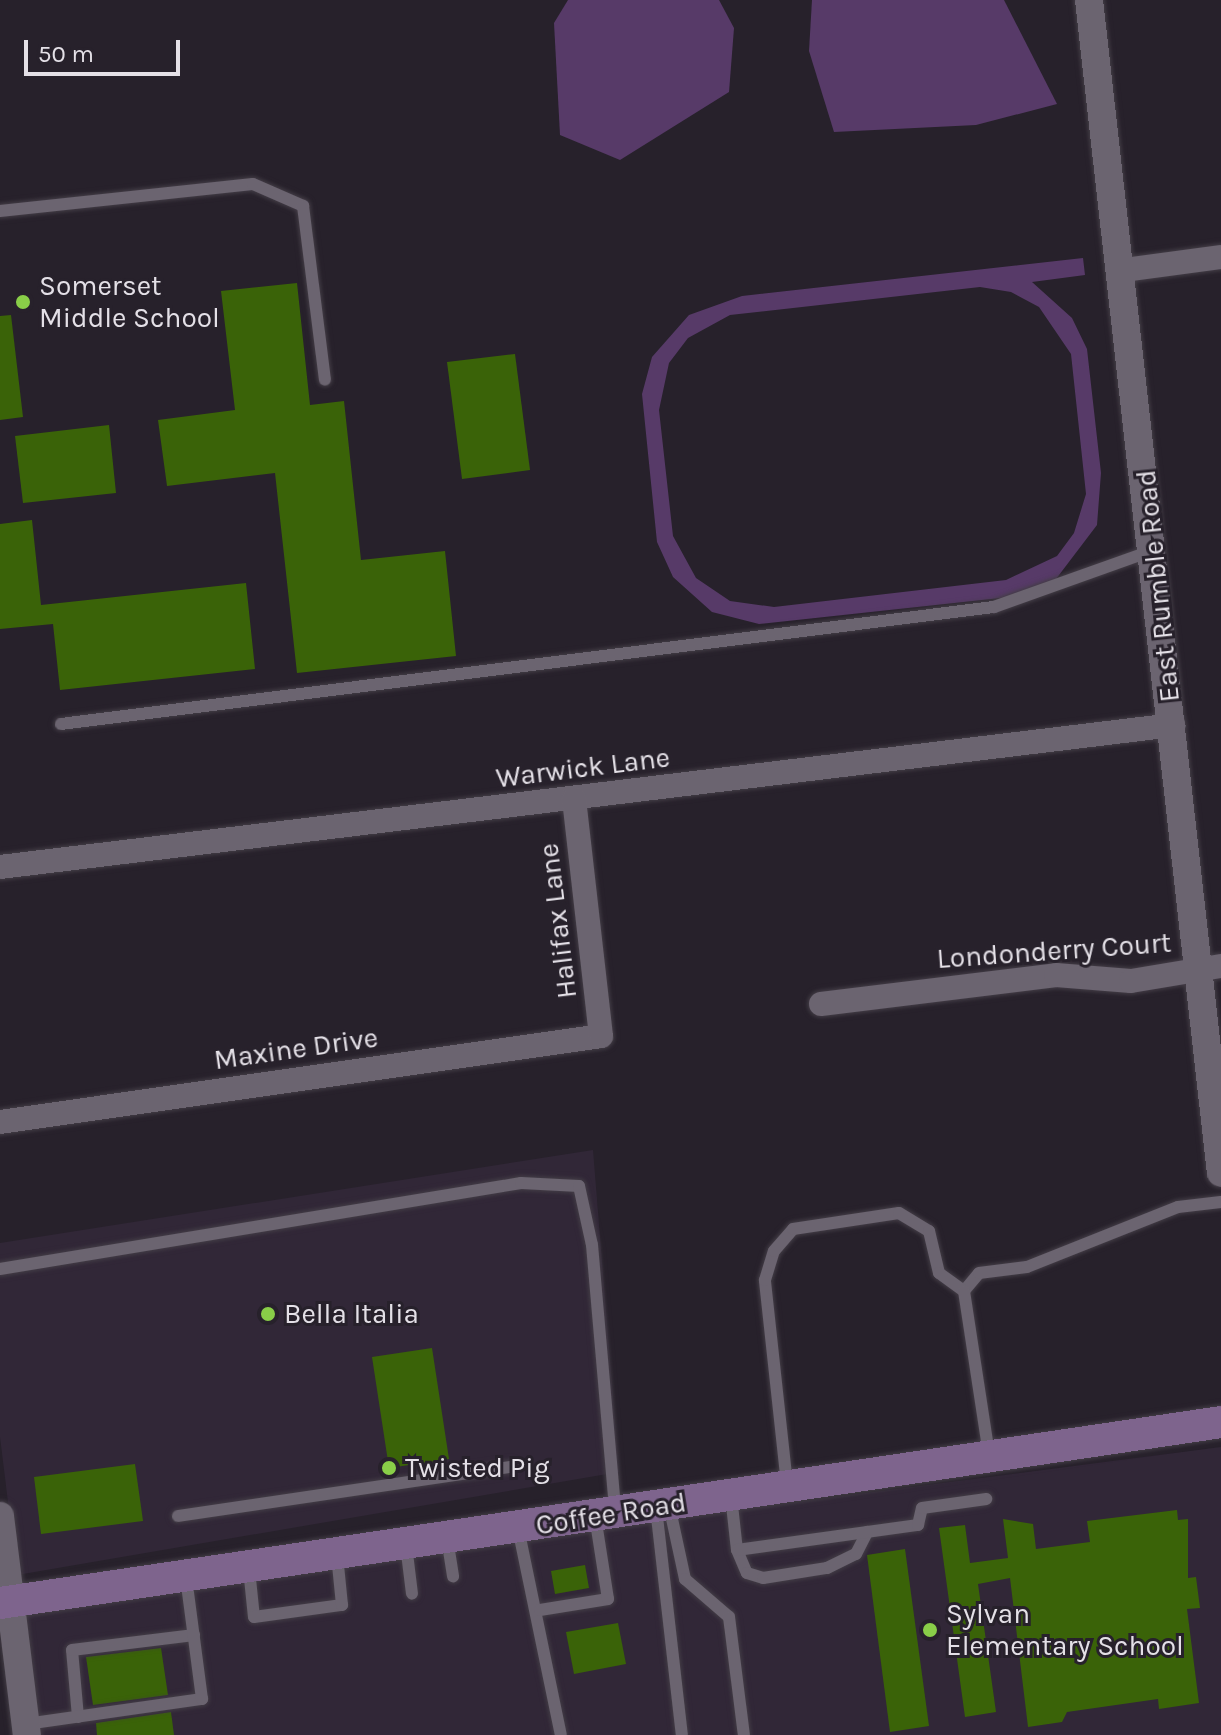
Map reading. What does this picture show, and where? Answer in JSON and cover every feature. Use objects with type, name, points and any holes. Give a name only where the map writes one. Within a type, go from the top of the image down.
[{"type":"main road","name":"Coffee Road","points":[[6,1602],[1221,1422]]},
{"type":"street","name":"East Rumble Road","points":[[1089,0],[1124,270],[1173,725],[1209,968],[1221,1173]]},
{"type":"street","points":[[1124,270],[1221,257]]},
{"type":"street","name":"Warwick Lane","points":[[0,867],[1173,725]]},
{"type":"street","name":"Halifax Lane","points":[[574,799],[601,1036]]},
{"type":"street","name":"Londonderry Court","points":[[821,1004],[1056,975],[1131,981],[1209,968]]},
{"type":"street","name":"Maxine Drive","points":[[0,1122],[601,1036]]},
{"type":"street","points":[[0,1516],[6,1602],[27,1730]]},
{"type":"lane","points":[[0,211],[253,184],[303,206],[325,380]]},
{"type":"lane","points":[[61,724],[994,607],[1045,594],[1117,557],[1154,551]]},
{"type":"lane","points":[[0,1269],[521,1183],[579,1186],[592,1245],[608,1599],[540,1610]]},
{"type":"lane","points":[[964,1291],[979,1273],[1027,1267],[1178,1207],[1221,1202]]},
{"type":"lane","points":[[788,1487],[765,1280],[784,1240],[793,1229],[899,1213],[929,1231],[939,1273],[964,1291],[989,1457]]},
{"type":"lane","points":[[178,1516],[511,1467]]},
{"type":"lane","points":[[731,1496],[737,1550],[747,1573],[763,1578],[827,1568],[856,1554],[867,1532]]},
{"type":"lane","points":[[737,1550],[918,1525],[922,1508],[986,1499]]},
{"type":"lane","points":[[662,1506],[682,1735]]},
{"type":"lane","points":[[662,1506],[685,1579],[729,1617],[744,1735]]},
{"type":"lane","points":[[518,1528],[540,1610],[561,1735]]},
{"type":"lane","points":[[447,1538],[453,1577]]},
{"type":"lane","points":[[406,1544],[412,1594]]},
{"type":"lane","points":[[249,1568],[254,1617],[342,1605],[337,1555]]},
{"type":"lane","points":[[27,1730],[78,1717],[202,1699],[186,1577]]},
{"type":"lane","points":[[78,1717],[72,1650],[194,1635]]},
{"type":"shaded area","points":[[568,0],[719,0],[734,28],[729,92],[620,160],[560,135],[554,23]]},
{"type":"shaded area","points":[[812,0],[1004,0],[1057,104],[976,125],[834,132],[809,51]]},
{"type":"shaded area","points":[[1083,258],[1085,275],[1032,282],[1072,318],[1087,349],[1101,473],[1097,525],[1056,579],[1010,597],[759,624],[712,612],[673,577],[657,542],[642,394],[652,357],[689,315],[742,296]],"holes":[[[980,287],[1011,292],[1039,307],[1071,354],[1086,494],[1074,533],[1057,556],[1006,580],[774,607],[730,601],[696,578],[673,536],[659,410],[669,363],[688,338],[730,315]]]},
{"type":"shaded area","points":[[593,1150],[619,1472],[17,1575],[0,1437],[0,1243]]},
{"type":"shaded area","points":[[1221,1447],[1221,1735],[39,1735],[25,1615],[624,1524]]},
{"type":"building","points":[[297,283],[310,405],[344,401],[361,560],[445,551],[456,656],[297,673],[275,473],[167,486],[158,420],[235,410],[221,291]]},
{"type":"building","points":[[11,315],[23,417],[0,420],[0,316]]},
{"type":"building","points":[[515,354],[530,470],[462,479],[447,362]]},
{"type":"building","points":[[109,425],[116,493],[23,503],[15,436]]},
{"type":"building","points":[[32,520],[41,605],[246,583],[255,669],[60,690],[53,624],[0,629],[0,524]]},
{"type":"building","points":[[432,1348],[449,1459],[389,1468],[372,1357]]},
{"type":"building","points":[[135,1464],[143,1521],[41,1534],[34,1477]]},
{"type":"building","points":[[1177,1510],[1178,1520],[1188,1519],[1188,1578],[1196,1577],[1200,1608],[1187,1609],[1199,1703],[1159,1709],[1158,1699],[1067,1712],[1062,1722],[1028,1727],[1010,1578],[978,1584],[996,1712],[965,1717],[939,1528],[965,1525],[970,1563],[1008,1558],[1003,1519],[1033,1524],[1036,1549],[1090,1542],[1087,1521]]},
{"type":"building","points":[[905,1549],[929,1726],[890,1732],[867,1555]]},
{"type":"building","points":[[585,1565],[589,1588],[555,1594],[551,1571]]},
{"type":"building","points":[[618,1623],[626,1664],[574,1674],[566,1632]]},
{"type":"building","points":[[161,1648],[168,1695],[93,1705],[86,1657]]},
{"type":"building","points":[[171,1712],[174,1735],[97,1735],[96,1723]]},
{"type":"place","name":"Somerset Middle School","points":[[23,302]]},
{"type":"place","name":"Bella Italia","points":[[268,1314]]},
{"type":"place","name":"Twisted Pig","points":[[389,1468]]},
{"type":"place","name":"Sylvan Elementary School","points":[[930,1630]]}]
